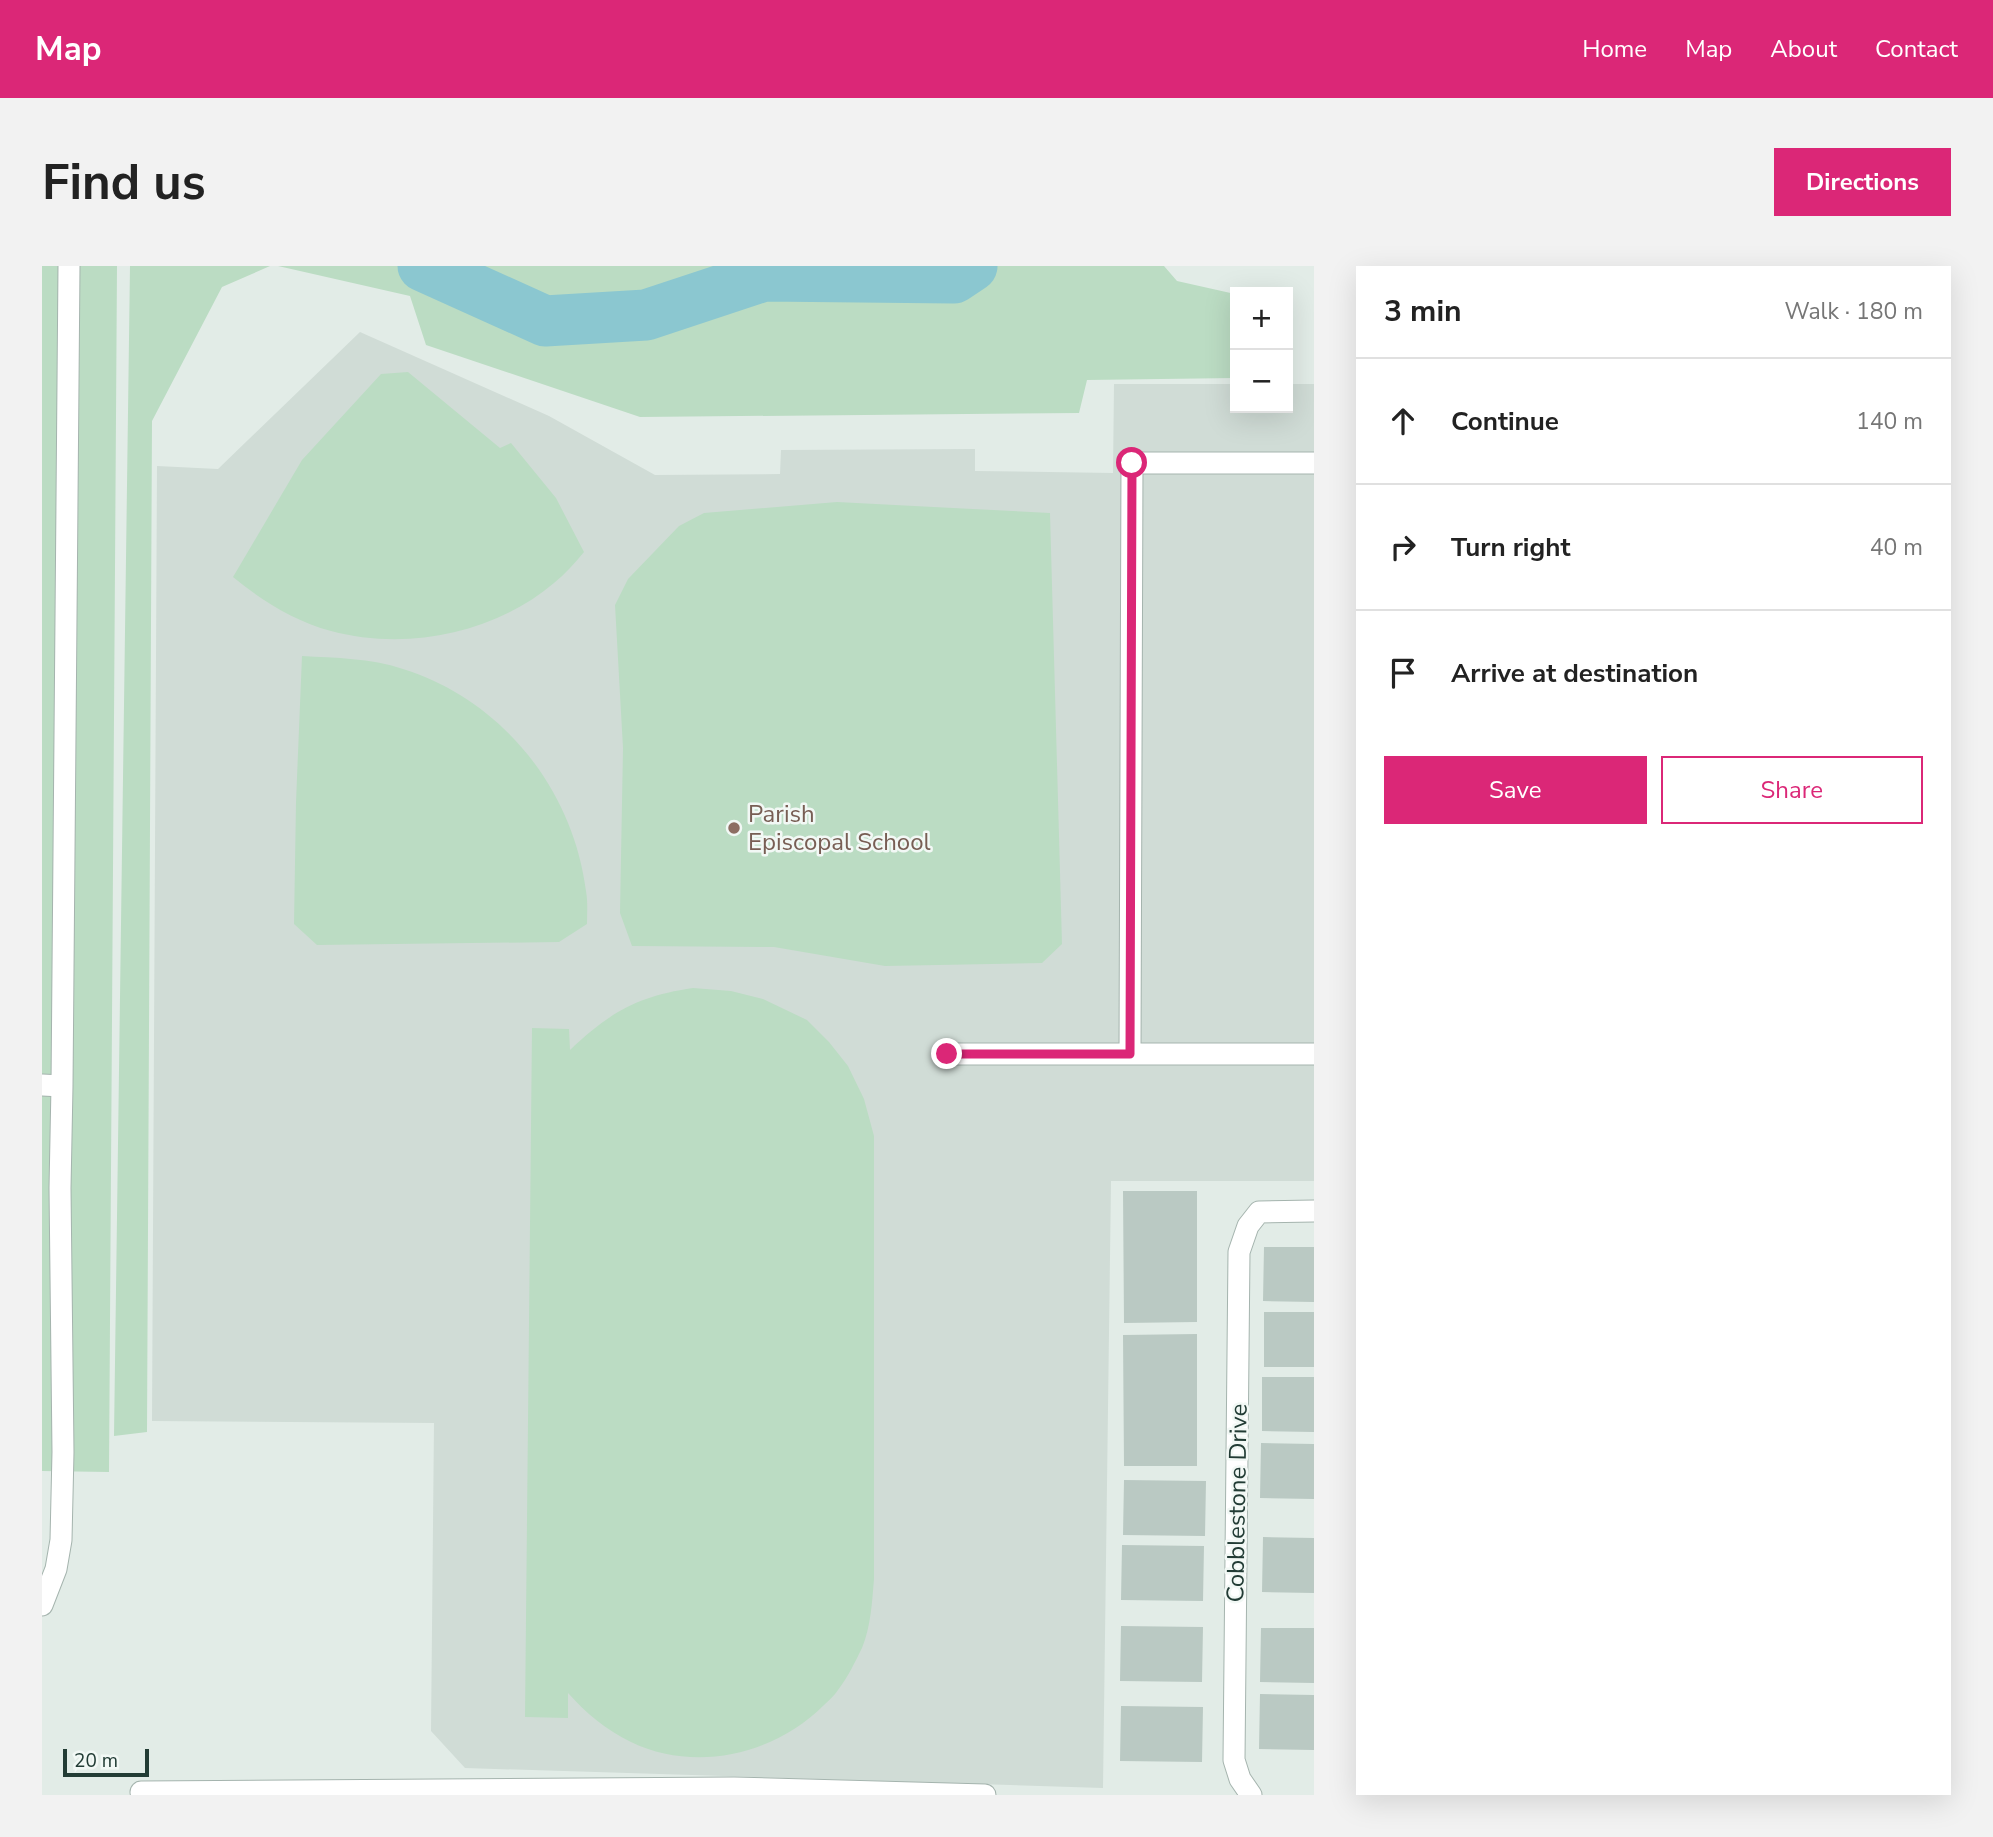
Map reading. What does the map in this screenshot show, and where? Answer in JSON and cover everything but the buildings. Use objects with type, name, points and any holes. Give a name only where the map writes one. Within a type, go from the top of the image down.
[{"type":"street","points":[[42,1605],[56,1569],[61,1540],[63,1452],[60,1188],[52,1086],[68,266]]},
{"type":"street","points":[[1130,1054],[1132,463],[1314,463]]},
{"type":"street","points":[[947,1054],[1314,1054]]},
{"type":"street","name":"Cobblestone Drive","points":[[1251,1795],[1240,1779],[1234,1760],[1239,1252],[1248,1226],[1259,1212],[1314,1211]]},
{"type":"street","points":[[141,1792],[734,1788],[985,1795]]},
{"type":"shaded area","name":"Parish Episcopal School","points":[[360,332],[549,416],[655,475],[780,474],[781,450],[975,449],[975,471],[1113,473],[1114,384],[1230,384],[1230,413],[1293,413],[1293,384],[1314,384],[1314,1181],[1111,1181],[1103,1788],[465,1768],[431,1731],[434,1423],[152,1421],[157,466],[218,469]]},
{"type":"green space","points":[[42,266],[117,266],[109,1472],[42,1471]]},
{"type":"green space","points":[[130,266],[270,266],[222,287],[152,421],[147,1432],[114,1436]]},
{"type":"green space","points":[[278,266],[1164,266],[1177,281],[1230,293],[1230,378],[1087,380],[1079,413],[640,417],[426,345],[410,296]]},
{"type":"green space","points":[[408,372],[500,448],[511,443],[556,498],[584,552],[558,580],[530,601],[477,626],[448,634],[419,638],[360,637],[304,622],[267,602],[233,577],[302,460],[381,374]]},
{"type":"green space","points":[[837,502],[1050,513],[1062,944],[1042,963],[885,966],[774,947],[632,946],[620,913],[623,748],[615,605],[628,579],[679,526],[704,513]]},
{"type":"green space","points":[[302,656],[366,661],[403,669],[439,683],[472,702],[501,726],[527,753],[566,818],[578,853],[586,891],[587,924],[559,942],[317,945],[294,924]]},
{"type":"green space","points":[[693,988],[731,991],[763,999],[807,1020],[848,1066],[864,1099],[874,1136],[874,1579],[867,1631],[862,1648],[842,1685],[804,1722],[758,1747],[707,1757],[681,1756],[631,1742],[597,1721],[568,1693],[568,1718],[525,1717],[532,1028],[569,1029],[570,1050],[598,1025],[626,1008],[656,996]]},
{"type":"waterway","points":[[423,266],[545,321],[646,315],[764,276],[954,278],[972,266]]},
{"type":"place","name":"Parish Episcopal School","points":[[734,828]]},
{"type":"route","points":[[947,1054],[1130,1054],[1132,463]]}]
